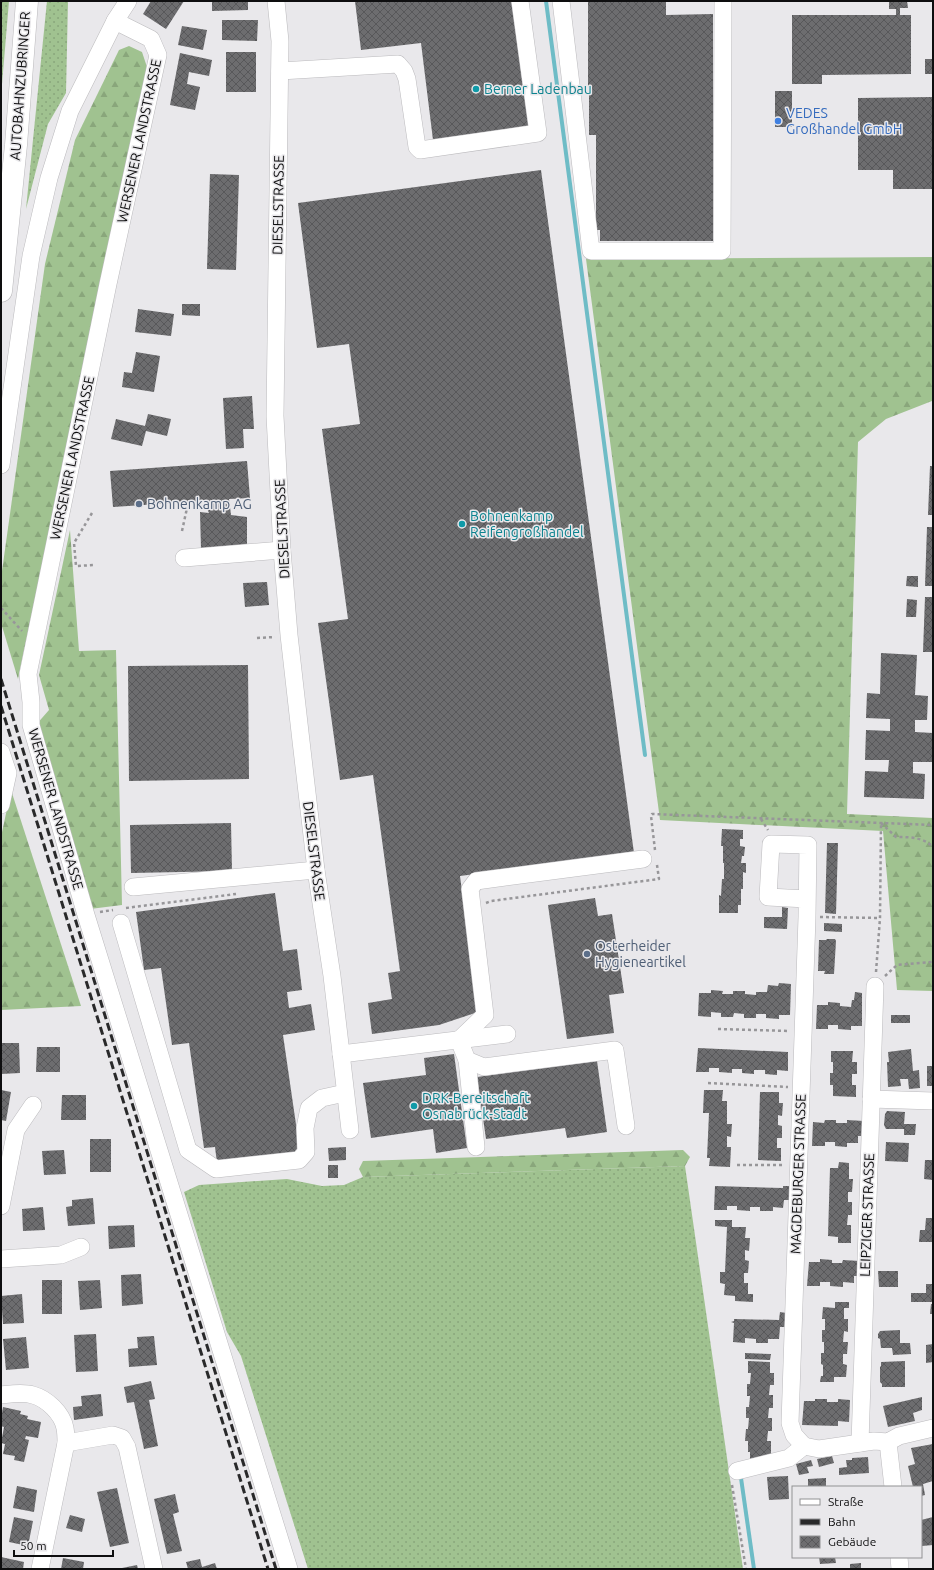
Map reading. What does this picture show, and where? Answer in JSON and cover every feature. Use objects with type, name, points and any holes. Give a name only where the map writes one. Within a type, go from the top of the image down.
[{"type":"highway","name":"AUTOBAHNZUBRINGER","points":[[1,291],[16,145],[27,1]]},
{"type":"street","points":[[1,466],[31,256],[49,178],[70,111],[115,21],[128,1]]},
{"type":"street","name":"DIESELSTRASSE","points":[[276,1],[280,41],[280,71],[275,416],[282,550],[289,635],[294,742],[316,870],[350,1130]]},
{"type":"street","points":[[280,71],[398,64],[404,71],[407,79],[416,147],[420,150],[538,133],[520,1]]},
{"type":"street","points":[[561,1],[591,251],[722,251],[723,1]]},
{"type":"street","name":"WERSENER LANDSTRASSE","points":[[115,21],[151,39],[158,55],[108,284],[28,674],[31,702],[31,725],[86,915],[289,1569]]},
{"type":"street","points":[[184,558],[282,550]]},
{"type":"street","points":[[1,752],[8,773],[1,805]]},
{"type":"street","points":[[459,1040],[485,1015],[470,889],[476,881],[652,859]]},
{"type":"street","points":[[133,887],[316,870]]},
{"type":"street","name":"MAGDEBURGER STRASSE","points":[[804,1446],[794,1435],[790,1423],[807,899]]},
{"type":"street","points":[[120,914],[188,1150],[216,1169],[299,1160],[306,1152],[305,1128],[309,1108],[322,1098],[346,1093]]},
{"type":"street","name":"LEIPZIGER STRASSE","points":[[860,1443],[875,986]]},
{"type":"street","points":[[341,1054],[507,1034]]},
{"type":"street","points":[[459,1040],[467,1060],[476,1147]]},
{"type":"street","points":[[467,1060],[484,1067],[615,1050],[626,1126]]},
{"type":"street","points":[[871,1100],[933,1101]]},
{"type":"street","points":[[1,1206],[16,1130],[33,1105]]},
{"type":"street","points":[[1,1259],[61,1254],[81,1247]]},
{"type":"street","points":[[1,1394],[18,1393],[33,1395],[47,1402],[58,1412],[65,1426],[66,1444],[40,1569]]},
{"type":"street","points":[[737,1471],[788,1458],[804,1446],[819,1449],[874,1441],[888,1442],[899,1436],[933,1428]]},
{"type":"street","points":[[66,1444],[114,1435],[122,1438],[127,1447],[154,1569]]},
{"type":"street","points":[[888,1442],[892,1486]]},
{"type":"street","points":[[899,1558],[900,1569]]},
{"type":"path","points":[[182,532],[187,508],[206,506]]},
{"type":"path","points":[[92,513],[74,543],[76,566],[94,565]]},
{"type":"path","points":[[1,608],[34,645]]},
{"type":"path","points":[[257,638],[275,636]]},
{"type":"path","points":[[483,905],[490,901],[659,879],[652,859],[650,816],[652,814],[689,814],[761,819],[933,825]]},
{"type":"path","points":[[881,823],[896,837],[916,838],[930,844],[933,847]]},
{"type":"path","points":[[875,986],[880,918],[881,823]]},
{"type":"path","points":[[86,915],[120,914],[240,893]]},
{"type":"path","points":[[807,917],[880,918]]},
{"type":"path","points":[[875,986],[897,965],[933,962]]},
{"type":"path","points":[[718,1029],[803,1032]]},
{"type":"path","points":[[708,1082],[801,1088]]},
{"type":"path","points":[[737,1165],[799,1165]]},
{"type":"path","points":[[737,1471],[731,1476],[746,1569]]},
{"type":"green space","points":[[1,1],[9,1],[1,96]]},
{"type":"green space","points":[[47,1],[68,1],[66,93],[48,124],[26,209]]},
{"type":"green space","points":[[129,46],[142,52],[147,67],[18,679],[1,623],[1,578],[45,264],[75,140],[119,50]]},
{"type":"green space","points":[[933,257],[932,401],[886,419],[858,442],[847,814],[933,818],[933,991],[897,990],[883,831],[660,820],[586,259]]},
{"type":"green space","points":[[70,530],[79,651],[116,650],[122,905],[90,909],[35,726],[49,710],[39,675]]},
{"type":"green space","points":[[11,790],[81,1006],[1,1010],[1,837]]},
{"type":"green space","points":[[683,1150],[690,1157],[685,1166],[363,1177],[359,1169],[363,1161]]},
{"type":"green space","points":[[685,1166],[743,1569],[308,1569],[241,1356],[227,1332],[184,1192],[199,1185],[287,1179],[322,1186],[344,1185],[363,1177]]},
{"type":"building","points":[[151,1],[184,1],[166,29],[143,14]]},
{"type":"building","points":[[212,1],[248,1],[248,10],[212,11]]},
{"type":"building","name":"Berner Ladenbau","points":[[355,1],[515,1],[531,128],[433,140],[421,43],[361,50]]},
{"type":"building","points":[[588,1],[666,1],[666,15],[713,14],[713,241],[600,241],[600,230],[596,230],[596,135],[589,135]]},
{"type":"building","points":[[889,1],[907,1],[908,8],[900,8],[900,15],[911,15],[911,74],[822,75],[822,84],[792,84],[792,15],[896,15],[896,9],[889,9]]},
{"type":"building","points":[[222,20],[258,20],[257,41],[222,40]]},
{"type":"building","points":[[182,26],[207,30],[203,50],[178,45]]},
{"type":"building","points":[[226,52],[256,52],[256,92],[226,92]]},
{"type":"building","points":[[180,53],[212,60],[209,76],[189,72],[187,84],[200,87],[195,110],[170,105]]},
{"type":"building","points":[[925,59],[933,59],[933,74],[925,74]]},
{"type":"building","points":[[775,91],[792,91],[792,127],[775,127]]},
{"type":"building","points":[[933,97],[933,189],[893,189],[893,170],[858,170],[858,98]]},
{"type":"building","name":"Bohnenkamp Reifengroßhandel","points":[[541,170],[634,853],[460,876],[478,1012],[439,1025],[372,1034],[368,1003],[392,999],[388,973],[400,971],[373,775],[340,780],[318,623],[348,619],[322,429],[360,424],[349,344],[317,348],[298,203]]},
{"type":"building","points":[[210,174],[239,175],[236,270],[207,269]]},
{"type":"building","points":[[182,304],[200,304],[200,316],[182,315]]},
{"type":"building","points":[[138,309],[174,314],[171,336],[135,332]]},
{"type":"building","points":[[136,352],[160,356],[154,392],[122,387],[124,372],[132,373]]},
{"type":"building","points":[[252,396],[254,429],[243,429],[244,448],[226,449],[223,398]]},
{"type":"building","points":[[148,414],[171,419],[167,436],[146,431],[142,446],[111,439],[116,419],[145,426]]},
{"type":"building","name":"Bohnenkamp AG","points":[[247,461],[250,498],[229,499],[231,515],[247,517],[247,545],[201,549],[200,512],[209,513],[204,501],[113,507],[110,471]]},
{"type":"building","points":[[930,466],[933,466],[933,515],[928,515]]},
{"type":"building","points":[[927,527],[933,527],[933,586],[925,586]]},
{"type":"building","points":[[907,576],[918,576],[918,587],[906,586]]},
{"type":"building","points":[[267,582],[269,605],[245,607],[243,583]]},
{"type":"building","points":[[925,597],[933,597],[933,652],[923,652]]},
{"type":"building","points":[[907,599],[917,600],[916,617],[906,617]]},
{"type":"building","points":[[881,653],[917,655],[915,695],[928,696],[927,720],[915,720],[915,732],[933,733],[933,762],[913,762],[913,773],[925,774],[924,799],[864,797],[865,771],[888,772],[889,760],[865,760],[866,730],[890,731],[890,719],[866,718],[867,693],[880,694]]},
{"type":"building","points":[[248,665],[249,779],[129,781],[128,666]]},
{"type":"building","points":[[231,823],[232,871],[131,873],[130,825]]},
{"type":"building","points":[[722,829],[743,830],[743,839],[740,839],[740,846],[745,847],[744,856],[742,856],[741,863],[746,863],[746,873],[743,872],[743,889],[741,889],[741,905],[738,905],[738,913],[719,913],[719,895],[721,896],[722,879],[724,879],[723,846],[721,846]]},
{"type":"building","points":[[827,843],[838,843],[836,914],[825,913]]},
{"type":"building","points":[[275,893],[283,951],[297,949],[302,990],[287,992],[289,1008],[311,1004],[315,1030],[283,1035],[300,1152],[217,1163],[215,1147],[204,1148],[189,1043],[172,1045],[161,968],[144,970],[136,912]]},
{"type":"building","name":"Osterheider Hygieneartikel","points":[[595,898],[598,916],[612,914],[624,993],[609,995],[614,1033],[567,1039],[548,905]]},
{"type":"building","points":[[782,907],[788,908],[787,929],[764,928],[764,917],[782,917]]},
{"type":"building","points":[[824,923],[842,924],[842,932],[824,931]]},
{"type":"building","points":[[835,939],[836,941],[834,974],[824,974],[825,971],[818,971],[819,940]]},
{"type":"building","points":[[779,983],[791,984],[790,1015],[779,1015],[779,1019],[766,1018],[766,1014],[756,1014],[756,1018],[744,1018],[744,1014],[734,1013],[733,1017],[721,1017],[721,1013],[711,1012],[711,1017],[698,1016],[699,993],[711,993],[711,990],[723,991],[722,994],[733,994],[733,991],[745,991],[745,994],[756,995],[756,992],[767,992],[768,985],[778,986]]},
{"type":"building","points":[[855,992],[862,993],[862,1026],[851,1026],[851,1030],[838,1029],[838,1025],[828,1025],[828,1029],[816,1029],[817,1005],[828,1005],[828,1002],[840,1003],[840,1006],[851,1007]]},
{"type":"building","points":[[891,1015],[910,1015],[910,1023],[891,1023]]},
{"type":"building","points":[[2,1043],[19,1043],[20,1073],[1,1074]]},
{"type":"building","points":[[37,1047],[60,1047],[60,1072],[36,1072]]},
{"type":"building","points":[[698,1048],[788,1052],[788,1071],[777,1070],[777,1075],[765,1074],[765,1070],[754,1070],[754,1074],[742,1073],[742,1069],[732,1069],[732,1073],[719,1072],[719,1068],[709,1068],[709,1072],[696,1072]]},
{"type":"building","points":[[911,1049],[913,1071],[919,1070],[920,1088],[909,1089],[908,1079],[900,1079],[901,1086],[888,1087],[888,1052]]},
{"type":"building","points":[[831,1051],[853,1051],[852,1062],[857,1062],[857,1074],[852,1074],[852,1085],[856,1085],[856,1097],[833,1096],[833,1085],[830,1085],[830,1073],[833,1073]]},
{"type":"building","name":"DRK-Bereitschaft Osnabrück-Stadt","points":[[454,1054],[467,1148],[436,1153],[433,1129],[371,1138],[363,1083],[426,1075],[424,1058]]},
{"type":"building","points":[[597,1061],[607,1132],[567,1138],[565,1128],[486,1139],[477,1077]]},
{"type":"building","points":[[927,1066],[933,1066],[933,1086],[927,1086]]},
{"type":"building","points":[[1,1090],[11,1092],[6,1121],[1,1120]]},
{"type":"building","points":[[704,1090],[723,1090],[722,1101],[727,1101],[727,1124],[732,1124],[731,1137],[727,1136],[727,1147],[731,1147],[730,1167],[709,1166],[710,1158],[707,1158],[709,1113],[703,1113]]},
{"type":"building","points":[[760,1092],[779,1092],[779,1103],[783,1103],[782,1116],[778,1115],[778,1125],[782,1126],[782,1138],[777,1138],[777,1148],[781,1148],[781,1161],[758,1160]]},
{"type":"building","points":[[62,1095],[86,1095],[86,1120],[61,1120]]},
{"type":"building","points":[[887,1111],[905,1112],[904,1124],[916,1124],[915,1135],[904,1135],[904,1129],[886,1129],[884,1125],[885,1114]]},
{"type":"building","points":[[825,1120],[836,1120],[836,1123],[847,1123],[847,1120],[864,1121],[864,1136],[858,1136],[858,1143],[847,1143],[847,1147],[835,1146],[835,1142],[825,1142],[825,1146],[812,1146],[813,1122],[824,1123]]},
{"type":"building","points":[[90,1139],[111,1139],[111,1172],[90,1172]]},
{"type":"building","points":[[886,1142],[909,1143],[908,1162],[885,1161]]},
{"type":"building","points":[[346,1147],[346,1160],[329,1161],[328,1148]]},
{"type":"building","points":[[64,1150],[66,1174],[44,1175],[42,1151]]},
{"type":"building","points":[[925,1160],[933,1160],[933,1180],[924,1179]]},
{"type":"building","points":[[839,1162],[849,1163],[849,1179],[853,1179],[852,1192],[848,1192],[848,1202],[852,1202],[852,1215],[848,1215],[847,1225],[851,1225],[851,1243],[838,1243],[838,1237],[828,1236],[830,1168],[838,1168]]},
{"type":"building","points":[[328,1165],[338,1165],[338,1178],[328,1178]]},
{"type":"building","points":[[715,1186],[783,1188],[783,1186],[790,1186],[789,1200],[784,1200],[783,1208],[773,1207],[773,1211],[760,1211],[760,1207],[750,1207],[750,1211],[737,1210],[737,1206],[727,1206],[727,1210],[714,1210]]},
{"type":"building","points":[[93,1198],[95,1224],[68,1226],[66,1207],[72,1206],[72,1200]]},
{"type":"building","points":[[43,1207],[45,1230],[23,1231],[22,1209]]},
{"type":"building","points":[[926,1218],[933,1218],[933,1242],[919,1242],[920,1230],[925,1230]]},
{"type":"building","points":[[715,1220],[732,1220],[732,1227],[746,1227],[745,1238],[750,1238],[749,1251],[745,1250],[745,1260],[749,1261],[748,1273],[744,1273],[744,1283],[748,1283],[748,1294],[753,1294],[753,1302],[735,1301],[735,1296],[724,1295],[725,1284],[720,1283],[720,1272],[725,1272],[727,1227],[715,1226]]},
{"type":"building","points":[[134,1225],[135,1247],[109,1249],[108,1226]]},
{"type":"building","points":[[820,1259],[832,1260],[832,1263],[842,1263],[843,1260],[860,1261],[859,1276],[854,1276],[854,1283],[843,1282],[843,1287],[830,1286],[830,1282],[820,1282],[820,1286],[807,1286],[809,1262],[820,1262]]},
{"type":"building","points":[[878,1271],[898,1271],[898,1287],[879,1287]]},
{"type":"building","points":[[141,1274],[143,1304],[122,1306],[121,1275]]},
{"type":"building","points":[[42,1280],[62,1280],[62,1314],[42,1314]]},
{"type":"building","points":[[100,1280],[102,1308],[80,1310],[78,1281]]},
{"type":"building","points":[[926,1284],[933,1284],[933,1302],[911,1302],[911,1293],[926,1293]]},
{"type":"building","points":[[22,1294],[24,1323],[3,1324],[1,1296]]},
{"type":"building","points":[[835,1302],[849,1302],[849,1308],[844,1308],[844,1319],[848,1319],[848,1332],[844,1331],[843,1342],[848,1342],[847,1354],[843,1354],[843,1364],[847,1365],[846,1377],[834,1377],[834,1382],[820,1382],[821,1376],[823,1376],[821,1353],[824,1353],[822,1330],[825,1330],[825,1319],[822,1319],[823,1307],[835,1308]]},
{"type":"building","points":[[931,1304],[933,1304],[933,1314],[930,1314]]},
{"type":"building","points":[[780,1312],[786,1313],[785,1327],[780,1327],[779,1339],[768,1339],[768,1343],[756,1343],[756,1339],[745,1338],[745,1343],[733,1342],[734,1323],[731,1322],[734,1321],[734,1319],[779,1320]]},
{"type":"building","points":[[900,1330],[900,1343],[910,1343],[911,1354],[893,1355],[892,1348],[881,1348],[880,1339],[878,1338],[880,1331]]},
{"type":"building","points":[[96,1334],[98,1371],[76,1372],[74,1335]]},
{"type":"building","points":[[154,1336],[157,1365],[129,1367],[128,1349],[138,1348],[137,1337]]},
{"type":"building","points":[[26,1337],[29,1368],[6,1370],[3,1339]]},
{"type":"building","points":[[933,1344],[933,1362],[926,1363],[926,1345]]},
{"type":"building","points":[[745,1353],[771,1354],[770,1360],[745,1359]]},
{"type":"building","points":[[748,1361],[770,1362],[770,1373],[774,1373],[774,1385],[770,1385],[769,1395],[773,1395],[773,1408],[769,1408],[768,1418],[772,1418],[772,1431],[768,1431],[767,1441],[771,1441],[771,1459],[750,1459],[750,1452],[748,1452],[748,1441],[745,1441],[749,1418],[746,1418],[746,1407],[749,1407],[750,1396],[747,1396],[747,1384],[750,1384],[751,1373],[748,1373]]},
{"type":"building","points":[[905,1361],[905,1387],[882,1387],[880,1382],[881,1362]]},
{"type":"building","points":[[151,1381],[155,1399],[149,1400],[158,1446],[144,1449],[134,1402],[127,1403],[124,1387]]},
{"type":"building","points":[[101,1394],[103,1416],[74,1420],[73,1407],[82,1406],[81,1396]]},
{"type":"building","points":[[922,1397],[922,1410],[913,1413],[915,1421],[888,1427],[883,1406]]},
{"type":"building","points":[[815,1399],[827,1399],[827,1402],[838,1402],[838,1399],[850,1400],[849,1422],[838,1421],[838,1426],[802,1425],[804,1401],[815,1401]]},
{"type":"building","points":[[3,1407],[21,1411],[20,1414],[28,1416],[27,1419],[41,1422],[38,1438],[26,1436],[25,1439],[29,1440],[24,1462],[14,1460],[15,1456],[3,1454],[5,1444],[1,1443],[4,1427],[1,1426],[1,1419]]},
{"type":"building","points":[[933,1444],[933,1481],[923,1484],[925,1495],[922,1496],[922,1486],[913,1486],[908,1466],[915,1464],[911,1448]]},
{"type":"building","points":[[832,1456],[834,1463],[819,1467],[817,1459]]},
{"type":"building","points":[[868,1457],[869,1473],[839,1475],[839,1468],[847,1467],[846,1460]]},
{"type":"building","points":[[811,1460],[813,1466],[807,1467],[809,1473],[799,1475],[796,1464]]},
{"type":"building","points":[[788,1476],[789,1499],[769,1500],[767,1477]]},
{"type":"building","points":[[826,1478],[826,1486],[808,1486],[808,1479]]},
{"type":"building","points":[[17,1486],[37,1490],[34,1512],[13,1508]]},
{"type":"building","points":[[117,1488],[129,1543],[110,1547],[97,1492]]},
{"type":"building","points":[[175,1494],[179,1512],[173,1514],[182,1551],[167,1554],[154,1499]]},
{"type":"building","points":[[70,1515],[85,1519],[82,1532],[66,1528]]},
{"type":"building","points":[[14,1517],[33,1521],[28,1546],[9,1542]]},
{"type":"building","points":[[933,1517],[933,1545],[922,1546],[922,1520]]},
{"type":"building","points":[[1,1557],[24,1562],[23,1569],[1,1569]]},
{"type":"building","points":[[63,1558],[84,1562],[83,1569],[61,1569]]},
{"type":"building","points":[[819,1558],[835,1558],[836,1563],[820,1564]]},
{"type":"building","points":[[200,1559],[202,1567],[215,1563],[217,1569],[188,1569],[186,1562]]},
{"type":"building","points":[[861,1563],[861,1569],[850,1569],[850,1564]]},
{"type":"building","points":[[137,1565],[138,1569],[122,1569],[122,1568]]},
{"type":"waterway","points":[[546,1],[645,755]]},
{"type":"waterway","points":[[741,1478],[754,1569]]},
{"type":"railway","points":[[1,679],[276,1569]]},
{"type":"railway","points":[[1,706],[268,1569]]},
{"type":"place","name":"Berner Ladenbau","points":[[476,89]]},
{"type":"place","name":"VEDES Großhandel GmbH","points":[[778,121]]},
{"type":"place","name":"Bohnenkamp AG","points":[[139,504]]},
{"type":"place","name":"Bohnenkamp Reifengroßhandel","points":[[462,524]]},
{"type":"place","name":"Osterheider Hygieneartikel","points":[[587,954]]},
{"type":"place","name":"DRK-Bereitschaft Osnabrück-Stadt","points":[[414,1106]]}]
